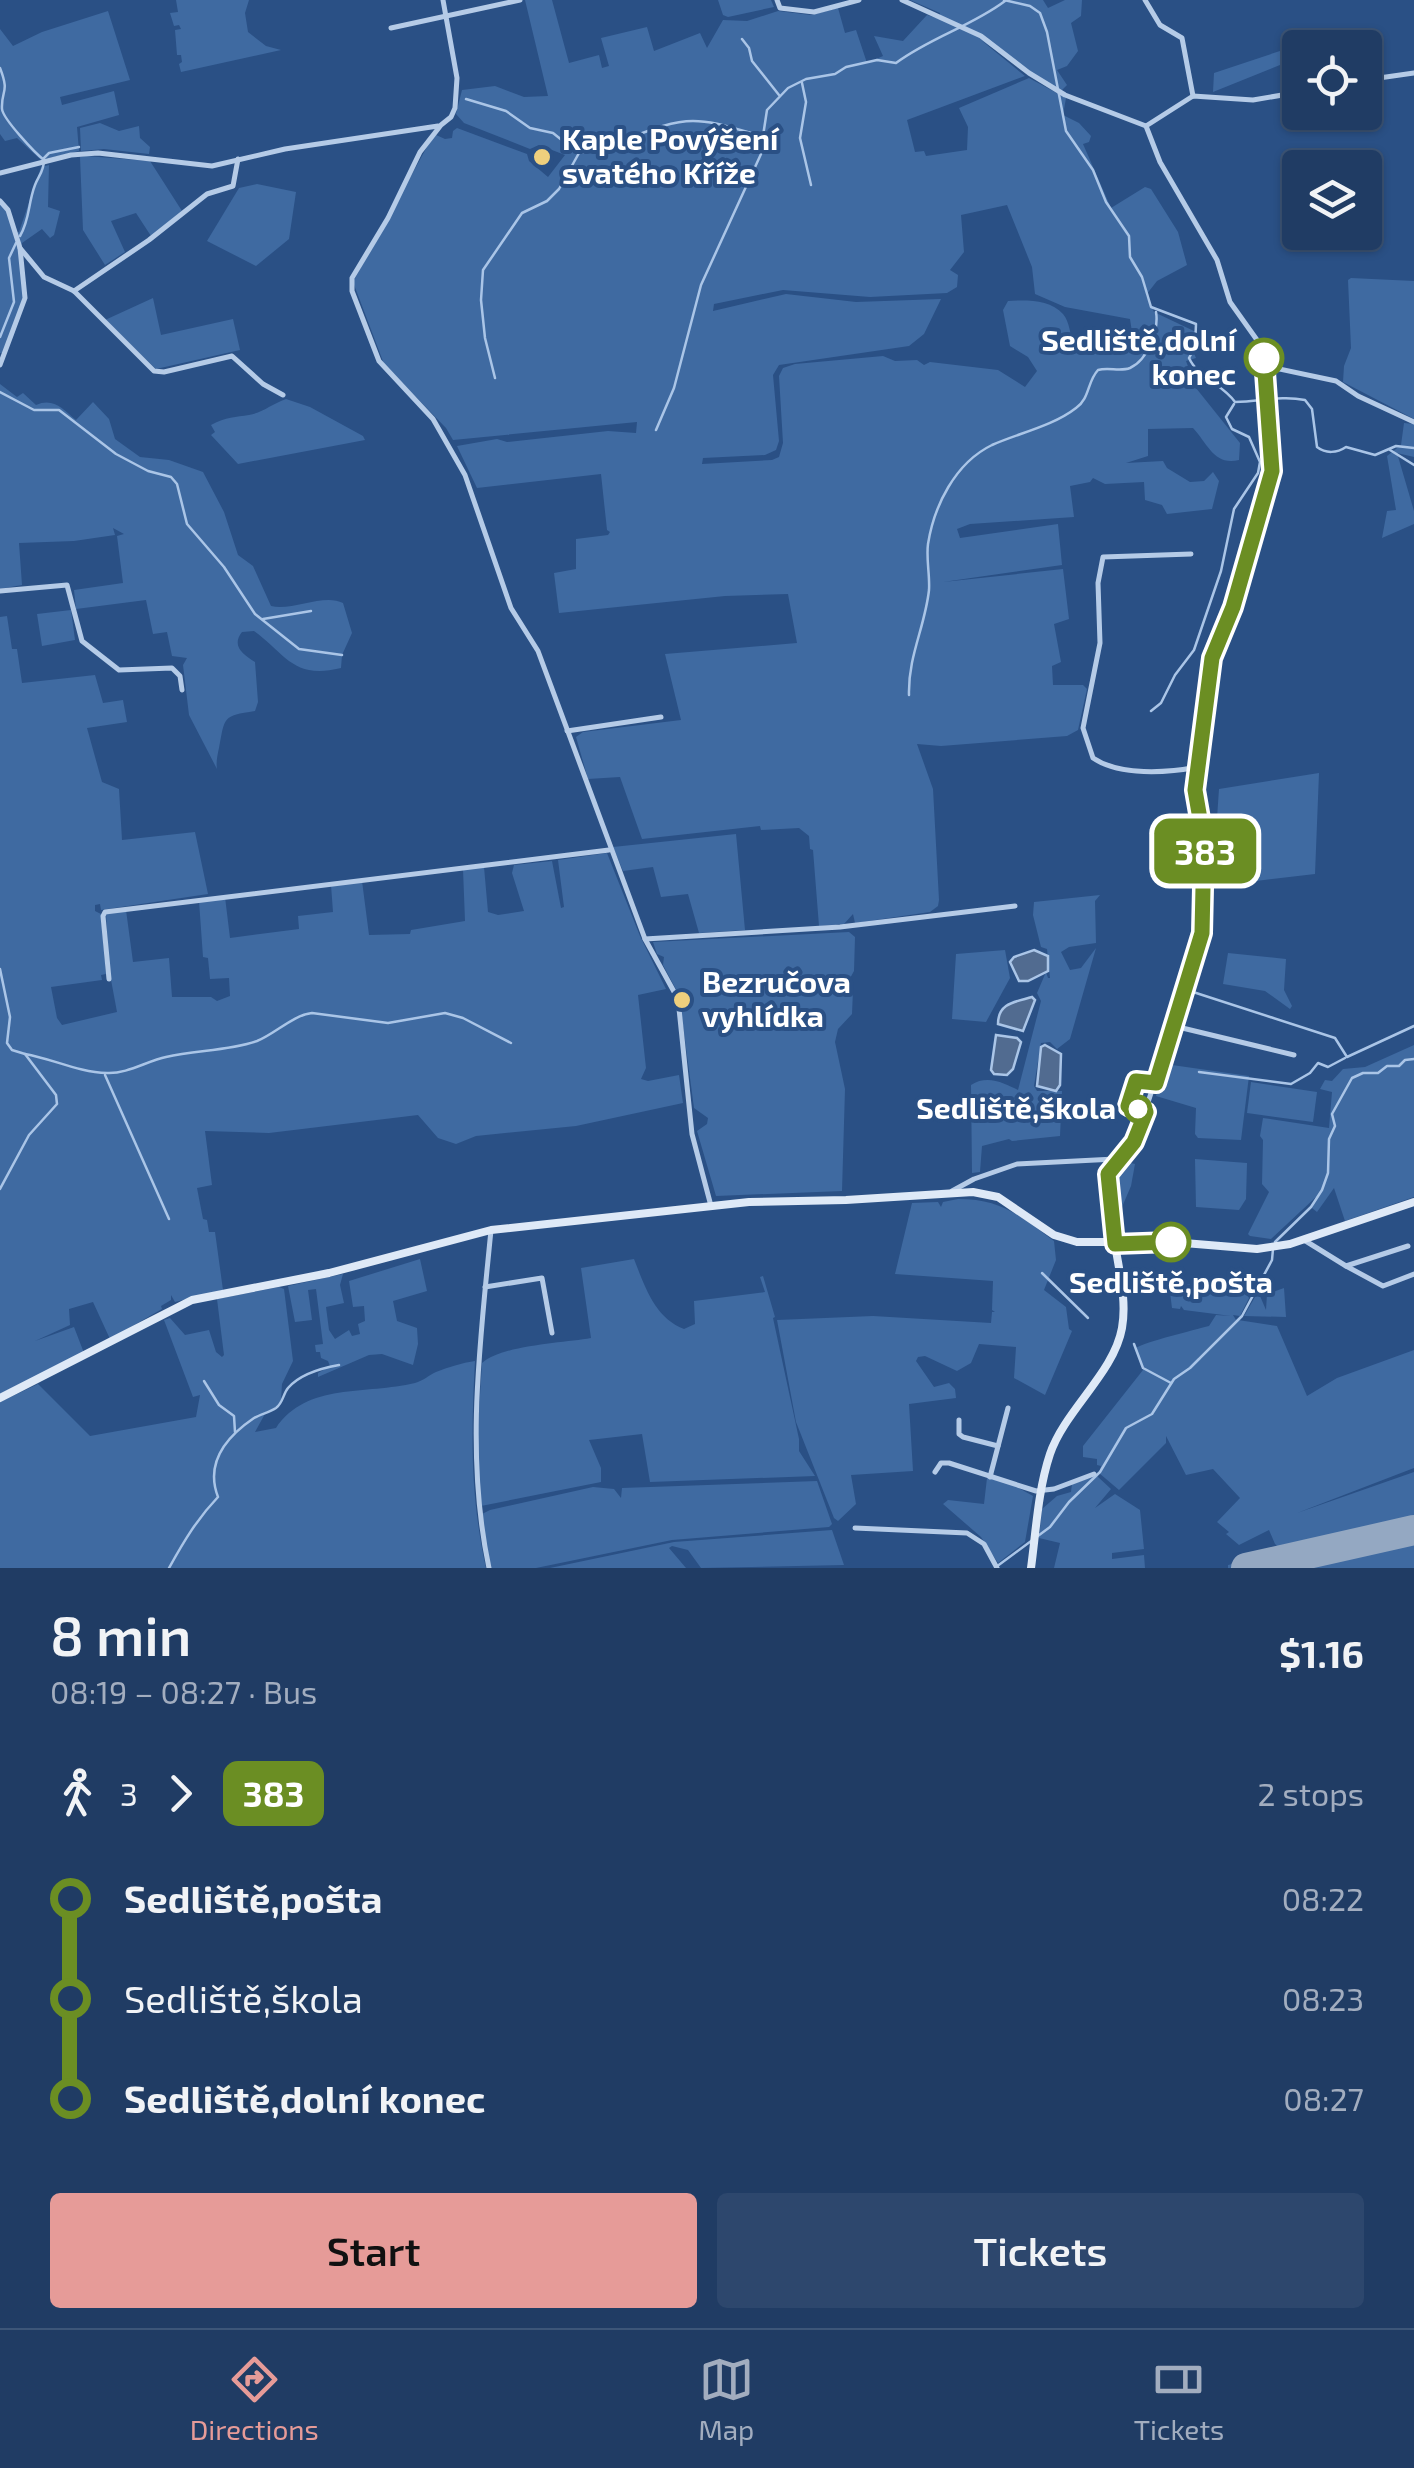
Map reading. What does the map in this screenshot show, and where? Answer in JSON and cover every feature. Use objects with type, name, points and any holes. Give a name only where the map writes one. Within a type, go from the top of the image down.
[{"type":"main road","points":[[0,1398],[192,1300],[329,1273],[491,1230],[711,1206],[950,1193],[989,1194],[1060,1238],[1088,1244],[1164,1242],[1273,1247],[1414,1202]]},
{"type":"main road","points":[[1030,1568],[1050,1454],[1122,1330],[1123,1299],[1115,1244]]},
{"type":"street","points":[[443,0],[458,93],[452,118],[441,125],[420,152],[388,218],[352,278],[352,291],[379,361],[433,420],[465,475],[511,608],[538,651],[645,939],[678,1000],[692,1134],[711,1206]]},
{"type":"street","points":[[390,28],[520,0]]},
{"type":"street","points":[[777,0],[780,8],[814,12],[859,0]]},
{"type":"street","points":[[902,0],[981,36],[1028,73],[1065,95],[1146,126],[1160,162],[1216,260],[1230,302],[1260,342],[1265,366],[1272,471],[1233,607],[1212,658],[1195,790],[1205,848],[1202,933],[1138,1136],[1109,1169],[1115,1244]]},
{"type":"street","points":[[1146,0],[1160,26],[1182,38],[1193,96]]},
{"type":"street","points":[[1382,78],[1414,73]]},
{"type":"street","points":[[1146,126],[1193,96],[1253,100],[1282,95]]},
{"type":"street","points":[[0,173],[98,153],[206,166],[441,125]]},
{"type":"street","points":[[74,291],[207,194],[233,186],[238,159]]},
{"type":"street","points":[[0,202],[8,210],[20,248],[25,298],[0,365]]},
{"type":"street","points":[[20,248],[44,277],[74,291],[154,371],[232,356],[263,384],[283,394]]},
{"type":"street","points":[[1265,366],[1336,381],[1358,396],[1414,422]]},
{"type":"street","points":[[1191,554],[1103,557],[1098,583],[1100,643],[1083,728],[1095,761],[1152,774],[1198,767]]},
{"type":"street","points":[[0,591],[68,585],[82,642],[119,670],[172,668],[178,673],[182,690]]},
{"type":"street","points":[[567,731],[661,718]]},
{"type":"street","points":[[109,979],[102,916],[106,912],[610,850]]},
{"type":"street","points":[[645,939],[815,929],[1015,906]]},
{"type":"street","points":[[1174,1026],[1294,1055]]},
{"type":"street","points":[[950,1193],[974,1179],[1017,1164],[1118,1159]]},
{"type":"street","points":[[489,1568],[478,1512],[474,1454],[491,1230]]},
{"type":"street","points":[[1304,1240],[1383,1286],[1414,1274]]},
{"type":"street","points":[[1346,1266],[1408,1246]]},
{"type":"street","points":[[485,1287],[542,1278],[552,1333]]},
{"type":"street","points":[[990,1477],[1008,1408]]},
{"type":"street","points":[[959,1420],[963,1438],[998,1446]]},
{"type":"street","points":[[935,1472],[946,1462],[1042,1492],[1094,1474]]},
{"type":"street","points":[[855,1528],[967,1533],[984,1544],[997,1568]]},
{"type":"shaded area","points":[[176,0],[249,0],[245,13],[248,32],[266,46],[281,50],[181,72],[175,30],[181,29],[174,26],[170,13],[178,12]]},
{"type":"shaded area","points":[[525,0],[552,0],[569,63],[599,55],[602,68],[609,66],[601,38],[647,27],[654,51],[700,33],[707,48],[723,20],[747,21],[778,11],[811,15],[838,8],[845,33],[856,30],[867,63],[883,56],[874,36],[903,41],[927,15],[940,19],[940,13],[910,0],[1043,0],[1048,8],[1065,0],[1082,0],[1081,16],[1071,23],[1078,51],[1067,66],[1057,70],[1067,85],[1061,91],[981,40],[1025,76],[907,120],[915,152],[924,151],[926,156],[967,150],[968,127],[959,108],[1029,78],[1066,98],[1063,115],[1079,123],[1091,136],[1083,144],[1111,208],[1145,187],[1151,189],[1178,232],[1187,265],[1157,281],[1146,295],[1154,312],[1196,332],[1190,344],[1196,358],[1186,361],[1196,388],[1240,443],[1239,460],[1217,457],[1193,428],[1148,429],[1148,456],[1126,463],[1163,461],[1167,468],[1190,482],[1204,481],[1213,472],[1219,481],[1212,509],[1167,514],[1162,505],[1145,500],[1144,482],[1105,484],[1093,478],[1070,486],[1074,517],[970,524],[957,529],[960,538],[1058,524],[1062,565],[943,582],[1063,569],[1069,619],[1054,624],[1061,662],[1052,666],[1053,685],[1083,685],[1087,689],[1078,730],[1067,736],[941,746],[917,744],[933,789],[939,900],[930,912],[855,923],[853,914],[844,924],[819,926],[813,850],[809,836],[799,828],[761,830],[760,826],[642,839],[620,777],[588,779],[576,737],[583,732],[681,720],[665,654],[797,643],[788,594],[725,596],[559,613],[554,573],[576,569],[576,539],[610,532],[601,474],[477,488],[457,446],[497,439],[507,442],[608,431],[636,433],[637,422],[453,440],[384,364],[353,282],[434,134],[452,138],[457,128],[527,154],[529,161],[548,177],[565,155],[539,145],[530,149],[464,123],[456,114],[462,90],[495,86],[524,97],[548,96]],"holes":[[[1007,205],[1032,267],[1035,294],[1065,307],[1130,319],[1135,352],[1074,345],[1067,321],[1058,309],[1037,302],[1008,301],[1003,310],[1010,346],[1028,357],[1037,371],[1025,387],[998,370],[930,362],[924,365],[917,360],[895,361],[883,356],[795,364],[783,368],[779,376],[783,443],[779,457],[702,464],[703,458],[765,455],[776,450],[779,441],[773,375],[779,365],[909,346],[924,334],[941,299],[856,302],[786,294],[713,311],[714,304],[783,290],[870,297],[947,293],[957,287],[958,275],[950,270],[964,252],[961,215]]]},
{"type":"shaded area","points":[[718,0],[771,0],[774,7],[728,17],[723,15]]},
{"type":"shaded area","points":[[108,11],[130,80],[60,97],[62,105],[114,91],[119,115],[77,127],[79,151],[41,160],[17,138],[5,141],[0,134],[0,29],[13,46],[42,32]]},
{"type":"shaded area","points":[[1282,50],[1282,64],[1213,92],[1214,73]]},
{"type":"shaded area","points":[[100,123],[119,131],[139,126],[140,138],[150,147],[149,154],[104,149],[81,151],[80,128]]},
{"type":"shaded area","points":[[80,157],[150,161],[182,211],[151,236],[136,213],[111,221],[125,252],[105,265],[83,230]]},
{"type":"shaded area","points":[[49,165],[48,207],[60,211],[54,235],[50,238],[42,229],[22,243],[26,298],[13,337],[4,353],[0,353],[0,204],[6,209],[14,233],[19,232],[41,167]]},
{"type":"shaded area","points":[[257,184],[296,192],[289,239],[256,266],[207,241],[239,188]]},
{"type":"shaded area","points":[[1351,278],[1414,281],[1414,419],[1343,382],[1351,348]]},
{"type":"shaded area","points":[[153,298],[161,335],[233,319],[240,350],[156,369],[105,320]]},
{"type":"shaded area","points":[[0,384],[17,397],[23,393],[36,405],[58,405],[76,420],[93,402],[109,419],[115,439],[140,457],[169,460],[203,472],[224,512],[238,555],[253,566],[271,606],[327,600],[343,603],[352,633],[341,668],[301,668],[254,631],[242,632],[238,646],[255,662],[258,702],[255,711],[231,717],[224,724],[217,769],[189,715],[183,665],[187,658],[172,656],[167,632],[153,634],[146,600],[76,609],[74,590],[123,583],[117,536],[124,534],[113,528],[115,535],[19,543],[22,585],[0,589]]},
{"type":"shaded area","points":[[286,399],[310,407],[365,440],[238,464],[211,435],[215,432],[211,425],[216,422],[254,414]]},
{"type":"shaded area","points":[[1404,423],[1414,424],[1414,457],[1397,453],[1414,511],[1414,524],[1382,538],[1387,511],[1396,510],[1387,456],[1401,445]]},
{"type":"shaded area","points":[[71,610],[75,640],[42,646],[37,614]]},
{"type":"shaded area","points":[[7,616],[22,683],[95,675],[103,703],[123,700],[127,722],[87,728],[102,782],[119,789],[122,840],[195,832],[208,894],[101,910],[100,904],[95,905],[95,911],[101,914],[106,974],[101,975],[102,980],[51,987],[62,1025],[117,1012],[109,969],[106,913],[126,910],[133,962],[169,958],[172,997],[211,997],[217,1001],[230,996],[229,978],[210,979],[208,958],[203,957],[199,901],[225,897],[230,938],[299,929],[298,916],[333,912],[331,885],[362,881],[369,935],[410,934],[411,930],[465,921],[463,869],[484,867],[488,912],[498,915],[524,911],[512,873],[514,865],[552,861],[561,908],[564,907],[558,860],[607,853],[666,989],[638,995],[646,1068],[641,1079],[679,1075],[683,1103],[576,1126],[476,1136],[456,1144],[438,1138],[418,1115],[269,1133],[205,1131],[212,1185],[197,1188],[203,1219],[207,1220],[209,1232],[215,1232],[223,1290],[175,1302],[171,1295],[162,1309],[110,1339],[93,1302],[69,1309],[70,1325],[35,1341],[74,1327],[84,1353],[0,1394],[0,617]]},
{"type":"shaded area","points":[[1319,773],[1315,874],[1234,882],[1231,817],[1217,818],[1219,789]]},
{"type":"shaded area","points":[[736,834],[745,930],[699,933],[688,894],[661,897],[653,867],[623,871],[613,847]]},
{"type":"shaded area","points":[[1100,895],[1095,901],[1096,943],[1061,952],[1070,970],[1081,968],[1096,948],[1070,1039],[1057,1049],[1050,1042],[1041,1043],[1034,1086],[1037,1091],[1062,1091],[1060,1136],[1009,1139],[982,1146],[980,1172],[972,1173],[971,1085],[990,1080],[1018,1090],[1041,1001],[1037,993],[1046,972],[1050,978],[1047,949],[1041,947],[1033,915],[1034,902]]},
{"type":"shaded area","points":[[849,932],[855,937],[854,971],[849,980],[853,990],[852,1014],[838,1029],[835,1042],[845,1089],[842,1191],[716,1196],[697,1131],[707,1124],[708,1118],[694,1108],[679,995],[663,965],[664,957],[657,954],[653,942]]},
{"type":"shaded area","points":[[1005,950],[1010,978],[986,1022],[952,1019],[956,954]]},
{"type":"shaded area","points":[[1034,950],[1048,956],[1048,971],[1019,981],[1010,962]]},
{"type":"shaded area","points":[[1228,953],[1286,959],[1284,990],[1290,1009],[1265,991],[1223,984]]},
{"type":"shaded area","points":[[1032,997],[1035,1000],[1023,1031],[998,1024],[1004,1008]]},
{"type":"shaded area","points":[[996,1035],[1021,1042],[1013,1069],[1007,1075],[991,1070]]},
{"type":"shaded area","points":[[1045,1045],[1061,1054],[1060,1085],[1056,1091],[1037,1086],[1041,1047]]},
{"type":"shaded area","points":[[1414,1045],[1414,1197],[1345,1221],[1334,1188],[1317,1212],[1312,1208],[1316,1197],[1271,1239],[1250,1236],[1269,1192],[1262,1184],[1263,1118],[1329,1128],[1332,1092],[1320,1089],[1325,1080],[1332,1081],[1343,1069],[1365,1067]]},
{"type":"shaded area","points":[[1165,1064],[1249,1076],[1241,1140],[1198,1138],[1196,1108],[1156,1096]]},
{"type":"shaded area","points":[[1251,1082],[1317,1092],[1313,1122],[1247,1113]]},
{"type":"shaded area","points":[[1195,1159],[1247,1163],[1246,1199],[1239,1210],[1196,1207]]},
{"type":"shaded area","points":[[1122,1161],[1135,1164],[1131,1186],[1122,1207],[1113,1210],[1110,1174]]},
{"type":"shaded area","points":[[958,1199],[999,1206],[1054,1241],[1056,1260],[1044,1290],[1066,1307],[1072,1331],[1045,1395],[1014,1378],[1016,1347],[979,1344],[971,1363],[957,1371],[925,1356],[918,1357],[916,1361],[934,1387],[949,1383],[956,1398],[909,1404],[913,1471],[851,1475],[856,1504],[838,1521],[796,1422],[777,1320],[873,1316],[991,1323],[995,1312],[993,1281],[895,1274],[912,1203],[938,1202],[941,1207],[943,1202]]},
{"type":"shaded area","points":[[420,1259],[427,1291],[393,1301],[397,1321],[417,1328],[413,1365],[382,1354],[369,1355],[318,1377],[330,1366],[316,1352],[315,1345],[323,1344],[316,1289],[308,1290],[312,1320],[295,1322],[288,1286],[343,1274],[340,1285],[344,1303],[326,1307],[329,1330],[335,1339],[349,1330],[352,1336],[360,1334],[358,1324],[365,1321],[364,1306],[353,1307],[349,1281]]},
{"type":"shaded area","points":[[634,1259],[658,1309],[684,1329],[695,1324],[694,1301],[765,1292],[760,1277],[763,1276],[775,1317],[799,1451],[815,1476],[650,1482],[642,1434],[589,1440],[601,1468],[601,1482],[481,1506],[476,1458],[482,1363],[518,1348],[591,1338],[581,1268]]},
{"type":"shaded area","points":[[1168,1277],[1179,1285],[1231,1281],[1244,1289],[1249,1298],[1240,1316],[1233,1315],[1236,1320],[1198,1358],[1238,1320],[1277,1326],[1307,1396],[1337,1378],[1414,1350],[1414,1468],[1297,1513],[1414,1472],[1414,1568],[1228,1568],[1284,1552],[1269,1530],[1239,1545],[1226,1534],[1229,1532],[1217,1522],[1240,1498],[1213,1469],[1186,1475],[1166,1436],[1166,1443],[1119,1490],[1099,1473],[1097,1459],[1083,1457],[1083,1446],[1143,1370],[1136,1348],[1209,1326],[1216,1315],[1231,1316],[1184,1310],[1181,1306],[1172,1308]]},
{"type":"shaded area","points":[[1284,1288],[1286,1317],[1244,1316],[1255,1297],[1260,1296],[1266,1310],[1267,1294]]},
{"type":"shaded area","points":[[284,1289],[293,1361],[282,1384],[278,1406],[266,1412],[255,1432],[276,1428],[289,1413],[321,1397],[415,1383],[441,1370],[475,1361],[473,1465],[486,1568],[0,1568],[0,1402],[38,1384],[90,1436],[196,1417],[200,1395],[193,1397],[164,1320],[170,1318],[185,1335],[209,1330],[216,1352],[222,1357],[217,1299]]},
{"type":"shaded area","points":[[1097,1476],[1111,1489],[1095,1508],[1115,1494],[1140,1510],[1144,1549],[1112,1553],[1112,1559],[1144,1555],[1145,1568],[1054,1568],[1060,1543],[1039,1538],[1042,1509],[1057,1496],[1071,1492],[1072,1484]]},
{"type":"shaded area","points":[[987,1478],[1010,1483],[1033,1496],[1025,1542],[998,1563],[981,1537],[943,1504],[948,1500],[984,1504]]},
{"type":"shaded area","points":[[817,1481],[832,1524],[829,1527],[672,1540],[536,1568],[491,1568],[482,1522],[482,1514],[490,1510],[593,1487],[614,1489],[621,1498],[622,1488]]},
{"type":"shaded area","points":[[832,1530],[844,1565],[701,1568],[688,1550],[672,1546],[669,1548],[686,1568],[550,1568],[674,1542]]},
{"type":"waterway","points":[[1004,0],[1030,6],[1040,13],[1066,131],[1093,170],[1106,202],[1129,236],[1130,257],[1142,277],[1151,307],[1196,324],[1195,347],[1189,358],[1198,371],[1235,402],[1305,400],[1312,409],[1317,447],[1324,451],[1346,447],[1375,455],[1396,446],[1414,448]]},
{"type":"waterway","points":[[495,378],[485,338],[483,270],[522,213],[547,201],[559,189],[579,153],[679,122],[711,123],[763,136],[767,110],[788,88],[846,67],[877,60],[896,63],[1005,1]]},
{"type":"waterway","points":[[742,39],[752,61],[779,95]]},
{"type":"waterway","points":[[0,68],[5,87],[4,114],[44,160],[20,236]]},
{"type":"waterway","points":[[802,83],[806,102],[800,138],[811,185]]},
{"type":"waterway","points":[[466,99],[506,111],[530,128],[553,133],[578,153]]},
{"type":"waterway","points":[[656,430],[674,388],[701,285],[761,154],[763,137]]},
{"type":"waterway","points":[[43,159],[49,153],[79,147]]},
{"type":"waterway","points":[[0,337],[14,302],[9,258],[16,243]]},
{"type":"waterway","points":[[909,695],[911,667],[929,590],[928,544],[948,487],[979,453],[1076,408],[1098,370],[1126,369],[1136,364],[1151,343],[1156,312]]},
{"type":"waterway","points":[[0,392],[34,410],[59,410],[116,454],[148,471],[171,477],[177,484],[187,524],[224,567],[255,614],[299,649],[342,655]]},
{"type":"waterway","points":[[1151,711],[1161,703],[1194,650],[1221,571],[1234,509],[1258,473],[1260,462],[1249,437],[1232,429],[1226,417],[1234,404]]},
{"type":"waterway","points":[[1390,450],[1414,465]]},
{"type":"waterway","points":[[263,619],[311,611]]},
{"type":"waterway","points":[[0,969],[10,1017],[7,1043],[12,1050],[25,1054],[56,1095],[57,1104],[29,1135],[0,1189]]},
{"type":"waterway","points":[[1190,991],[1335,1038],[1347,1057],[1414,1026]]},
{"type":"waterway","points":[[25,1054],[114,1073],[166,1057],[257,1041],[312,1013],[388,1023],[445,1013],[511,1043]]},
{"type":"waterway","points":[[1199,1072],[1291,1084],[1318,1063],[1328,1067],[1345,1058]]},
{"type":"waterway","points":[[1275,1242],[1311,1207],[1322,1190],[1328,1173],[1329,1139],[1335,1126],[1332,1114],[1352,1078],[1414,1059]]},
{"type":"waterway","points":[[105,1075],[169,1219]]},
{"type":"waterway","points":[[996,1567],[1050,1527],[1100,1472],[1126,1428],[1152,1414],[1174,1379],[1242,1316],[1272,1260],[1273,1249]]},
{"type":"waterway","points":[[1042,1273],[1088,1318]]},
{"type":"waterway","points":[[1134,1344],[1143,1368],[1171,1383]]},
{"type":"waterway","points":[[169,1568],[218,1497],[214,1473],[227,1442],[254,1418],[278,1406],[288,1388],[299,1379],[339,1365]]},
{"type":"waterway","points":[[204,1381],[219,1405],[234,1416],[235,1432]]},
{"type":"runway","points":[[1246,1568],[1414,1530]]},
{"type":"bus line","name":"383","points":[[1171,1242],[1115,1244],[1107,1180],[1109,1169],[1138,1136],[1146,1112],[1128,1106],[1136,1081],[1156,1083],[1200,944],[1205,848],[1195,782],[1212,658],[1233,607],[1272,471],[1264,358]]},
{"type":"place","name":"Kaple Povýšení svatého Kříže","points":[[542,157]]},
{"type":"place","name":"Sedliště,dolní konec","points":[[1264,358]]},
{"type":"place","name":"Bezručova vyhlídka","points":[[682,1000]]},
{"type":"place","name":"Sedliště,škola","points":[[1138,1109]]},
{"type":"place","name":"Sedliště,pošta","points":[[1171,1242]]}]
